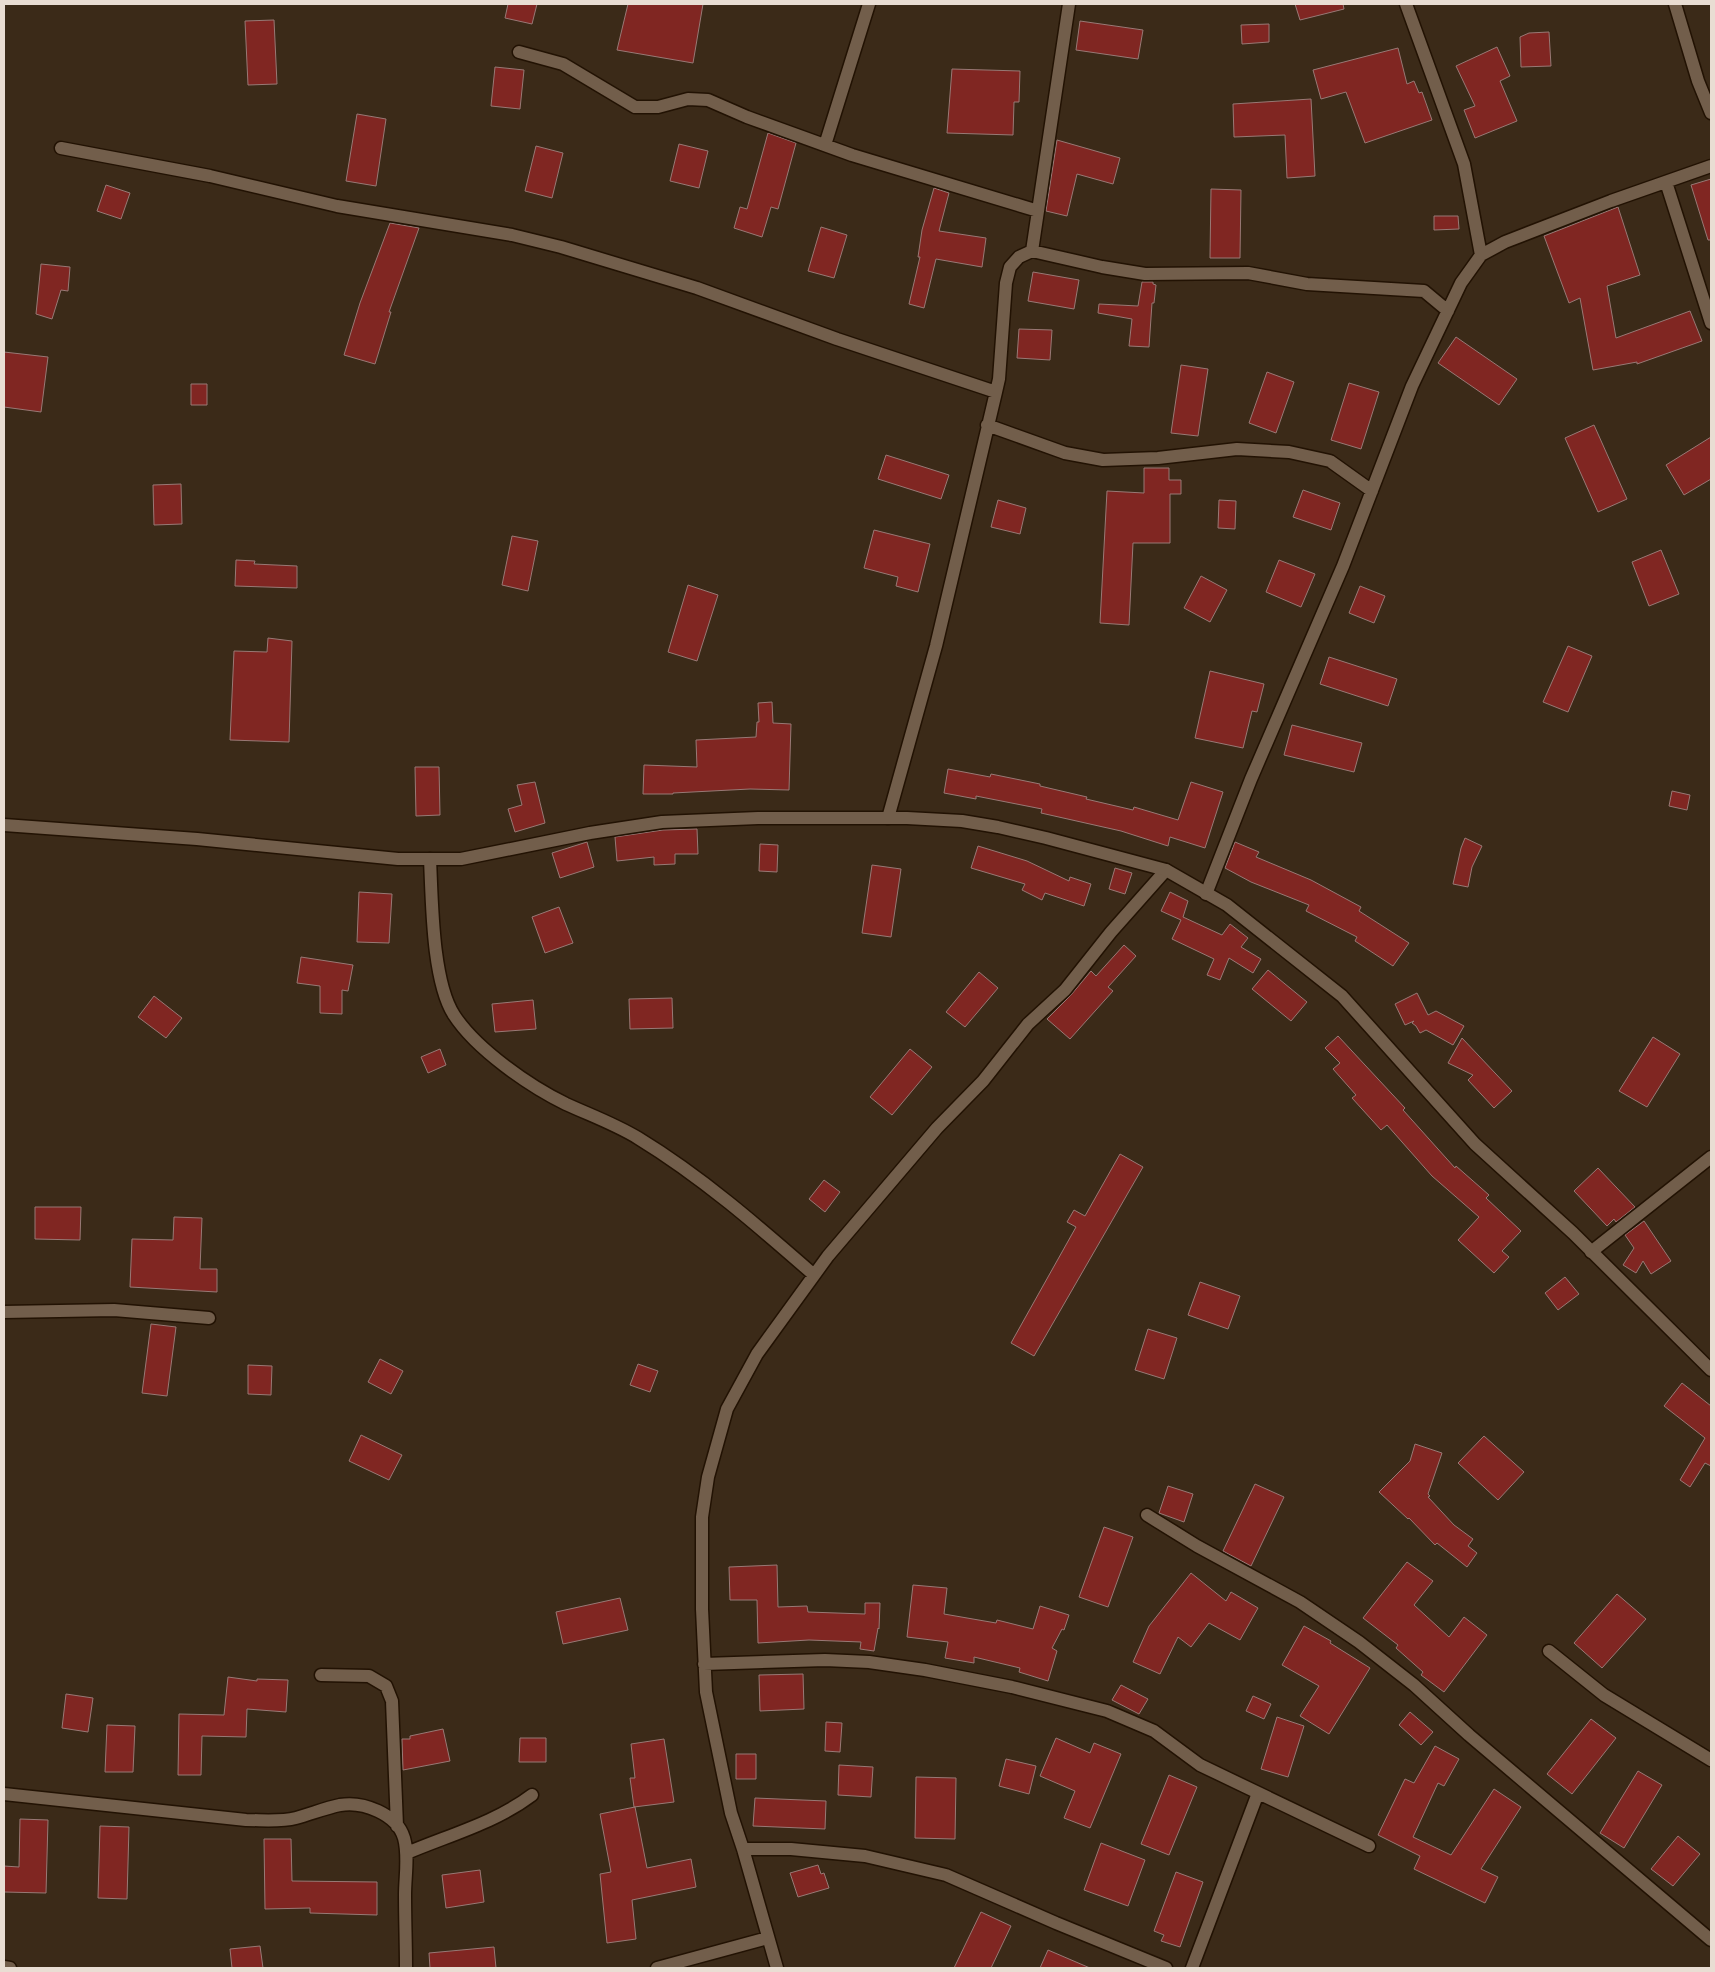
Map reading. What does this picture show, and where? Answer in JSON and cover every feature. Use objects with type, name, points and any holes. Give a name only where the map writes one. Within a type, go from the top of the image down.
[{"type":"street","points":[[825,144],[869,4]]},
{"type":"street","points":[[1032,251],[1069,4]]},
{"type":"street","points":[[1406,4],[1464,164],[1481,255]]},
{"type":"street","points":[[1675,4],[1698,81],[1711,113]]},
{"type":"street","points":[[519,52],[563,64],[636,107],[658,107],[688,99],[708,100],[747,117],[825,144],[1038,212]]},
{"type":"street","points":[[61,148],[210,176],[337,206],[512,235],[561,246],[697,288],[837,339],[996,392]]},
{"type":"street","points":[[1206,894],[1251,779],[1343,566],[1412,386],[1461,283],[1481,255],[1505,242],[1611,200],[1711,166]]},
{"type":"street","points":[[1666,182],[1711,323]]},
{"type":"street","points":[[888,818],[936,646],[996,392],[999,379],[1006,282],[1010,267],[1019,257],[1032,251],[1102,267],[1145,274],[1248,272],[1307,284],[1424,291],[1448,311]]},
{"type":"street","points":[[987,425],[1065,453],[1103,460],[1158,458],[1237,449],[1289,452],[1330,461],[1372,491]]},
{"type":"street","points":[[4,825],[197,839],[398,859],[460,859],[590,832],[662,822],[758,818],[888,818],[962,821],[998,827],[1166,870],[1227,905],[1342,996],[1475,1144],[1591,1252],[1711,1370]]},
{"type":"street","points":[[430,859],[438,966],[444,995],[454,1015],[476,1040],[533,1086],[636,1137],[668,1158],[726,1199],[814,1275]]},
{"type":"street","points":[[777,1968],[731,1813],[706,1692],[702,1609],[702,1517],[708,1477],[727,1409],[757,1354],[828,1256],[937,1128],[983,1081],[1028,1024],[1065,990],[1111,932],[1166,870]]},
{"type":"street","points":[[1591,1252],[1711,1157]]},
{"type":"street","points":[[4,1312],[114,1310],[210,1318]]},
{"type":"street","points":[[1147,1515],[1197,1546],[1300,1602],[1367,1648],[1414,1684],[1469,1735],[1711,1940]]},
{"type":"street","points":[[1549,1651],[1604,1695],[1711,1760]]},
{"type":"street","points":[[704,1664],[825,1660],[868,1662],[925,1670],[1012,1687],[1107,1711],[1136,1721],[1154,1731],[1200,1765],[1369,1846]]},
{"type":"street","points":[[321,1675],[369,1676],[386,1686],[392,1701],[396,1826]]},
{"type":"street","points":[[1192,1968],[1258,1793]]},
{"type":"street","points":[[4,1794],[271,1821],[294,1818],[340,1805],[352,1804],[382,1812],[403,1836],[406,1853],[406,1968]]},
{"type":"street","points":[[406,1853],[494,1818],[532,1796]]},
{"type":"street","points":[[743,1849],[791,1848],[865,1856],[946,1875],[1166,1968]]},
{"type":"street","points":[[657,1968],[768,1938]]},
{"type":"street","points":[[4,1967],[10,1968]]},
{"type":"building","points":[[508,4],[537,4],[532,24],[505,18]]},
{"type":"building","points":[[628,4],[703,4],[693,63],[617,50]]},
{"type":"building","points":[[1295,4],[1343,4],[1344,9],[1300,20]]},
{"type":"building","points":[[274,20],[277,84],[248,85],[245,21]]},
{"type":"building","points":[[1080,21],[1143,30],[1138,59],[1076,50]]},
{"type":"building","points":[[1269,24],[1269,42],[1242,44],[1241,25]]},
{"type":"building","points":[[1549,32],[1551,66],[1521,67],[1520,37],[1529,33]]},
{"type":"building","points":[[1497,47],[1510,76],[1500,81],[1517,121],[1475,138],[1464,110],[1475,106],[1456,66]]},
{"type":"building","points":[[1398,48],[1407,84],[1414,81],[1419,93],[1422,92],[1432,120],[1365,143],[1346,92],[1321,99],[1313,70]]},
{"type":"building","points":[[495,67],[524,70],[520,109],[491,106]]},
{"type":"building","points":[[952,69],[1020,71],[1019,102],[1014,102],[1013,135],[947,133]]},
{"type":"building","points":[[1311,99],[1315,176],[1287,178],[1285,135],[1234,137],[1233,104]]},
{"type":"building","points":[[357,114],[386,119],[376,186],[346,181]]},
{"type":"building","points":[[768,133],[796,143],[778,209],[771,207],[762,237],[734,228],[740,207],[747,209]]},
{"type":"building","points":[[1057,140],[1120,158],[1113,184],[1077,174],[1067,216],[1046,211]]},
{"type":"building","points":[[679,144],[708,151],[699,188],[670,181]]},
{"type":"building","points":[[536,146],[563,153],[552,198],[525,191]]},
{"type":"building","points":[[1711,179],[1711,240],[1708,240],[1691,185]]},
{"type":"building","points":[[106,185],[130,193],[121,219],[97,211]]},
{"type":"building","points":[[934,188],[949,193],[939,231],[986,238],[982,267],[936,259],[924,308],[909,304],[920,257],[918,257],[922,230]]},
{"type":"building","points":[[1211,189],[1241,190],[1240,258],[1210,258]]},
{"type":"building","points":[[1618,207],[1640,275],[1607,286],[1616,338],[1690,311],[1702,341],[1637,364],[1637,362],[1593,370],[1580,298],[1569,303],[1544,236]]},
{"type":"building","points":[[1434,216],[1458,216],[1459,229],[1434,230]]},
{"type":"building","points":[[390,223],[419,228],[389,312],[391,312],[375,364],[344,355],[360,303]]},
{"type":"building","points":[[821,227],[847,235],[834,278],[808,271]]},
{"type":"building","points":[[41,264],[70,267],[68,291],[61,290],[52,319],[36,314]]},
{"type":"building","points":[[1033,272],[1079,280],[1074,309],[1028,301]]},
{"type":"building","points":[[1142,282],[1153,282],[1156,285],[1154,303],[1152,303],[1149,347],[1129,346],[1132,319],[1098,313],[1099,304],[1138,306]]},
{"type":"building","points":[[1019,329],[1052,330],[1050,360],[1017,358]]},
{"type":"building","points":[[1456,337],[1517,379],[1499,405],[1438,363]]},
{"type":"building","points":[[4,352],[48,357],[41,412],[4,407]]},
{"type":"building","points":[[1181,365],[1208,369],[1198,436],[1171,433]]},
{"type":"building","points":[[1267,372],[1294,382],[1276,433],[1249,423]]},
{"type":"building","points":[[1349,383],[1379,392],[1361,449],[1331,440]]},
{"type":"building","points":[[191,384],[207,384],[207,405],[191,405]]},
{"type":"building","points":[[1594,425],[1627,499],[1598,512],[1565,438]]},
{"type":"building","points":[[1711,437],[1711,479],[1684,495],[1666,465]]},
{"type":"building","points":[[886,455],[949,475],[941,499],[878,479]]},
{"type":"building","points":[[1144,468],[1169,468],[1169,480],[1181,480],[1181,494],[1170,494],[1170,543],[1133,543],[1129,625],[1100,623],[1107,491],[1144,493]]},
{"type":"building","points":[[181,484],[182,524],[154,525],[153,485]]},
{"type":"building","points":[[1303,490],[1340,503],[1331,530],[1293,517]]},
{"type":"building","points":[[998,500],[1026,508],[1020,534],[991,527]]},
{"type":"building","points":[[1219,500],[1236,501],[1235,529],[1218,528]]},
{"type":"building","points":[[874,530],[930,544],[918,592],[896,586],[898,577],[864,568]]},
{"type":"building","points":[[512,536],[538,541],[528,591],[502,585]]},
{"type":"building","points":[[1661,550],[1679,594],[1649,606],[1632,562]]},
{"type":"building","points":[[236,560],[255,561],[254,564],[297,566],[297,588],[235,586]]},
{"type":"building","points":[[1279,560],[1315,574],[1301,607],[1266,592]]},
{"type":"building","points":[[1201,576],[1227,590],[1210,622],[1184,608]]},
{"type":"building","points":[[688,585],[718,595],[697,661],[668,652]]},
{"type":"building","points":[[1360,586],[1385,596],[1374,623],[1349,613]]},
{"type":"building","points":[[268,638],[292,641],[289,742],[230,740],[234,651],[267,652]]},
{"type":"building","points":[[1568,646],[1592,656],[1568,712],[1543,702]]},
{"type":"building","points":[[1329,657],[1397,679],[1388,706],[1320,684]]},
{"type":"building","points":[[1210,671],[1264,684],[1257,712],[1252,711],[1243,748],[1195,738]]},
{"type":"building","points":[[772,702],[773,723],[791,724],[789,790],[750,789],[643,794],[644,765],[697,767],[696,740],[756,737],[757,722],[759,722],[758,703]]},
{"type":"building","points":[[1292,725],[1362,743],[1354,772],[1284,755]]},
{"type":"building","points":[[415,767],[439,767],[440,815],[416,816]]},
{"type":"building","points":[[948,769],[990,777],[991,774],[1040,784],[1040,786],[1087,797],[1086,799],[1133,810],[1134,807],[1178,820],[1191,782],[1223,792],[1205,848],[1170,837],[1168,846],[1121,831],[1041,813],[1042,809],[976,796],[976,799],[944,793]]},
{"type":"building","points":[[535,782],[545,823],[515,832],[508,809],[522,805],[517,785]]},
{"type":"building","points":[[1672,791],[1690,795],[1687,810],[1669,806]]},
{"type":"building","points":[[697,829],[698,854],[675,854],[675,864],[654,865],[654,857],[617,861],[615,837],[663,830]]},
{"type":"building","points":[[1465,838],[1482,846],[1472,867],[1468,887],[1453,884]]},
{"type":"building","points":[[587,842],[594,867],[560,878],[552,853]]},
{"type":"building","points":[[1235,842],[1259,852],[1256,857],[1311,880],[1361,907],[1359,911],[1409,943],[1393,966],[1355,941],[1357,937],[1306,911],[1309,905],[1251,882],[1225,868]]},
{"type":"building","points":[[760,844],[778,845],[777,872],[759,871]]},
{"type":"building","points":[[978,846],[1027,861],[1069,881],[1070,877],[1091,884],[1084,906],[1045,893],[1042,900],[1022,890],[1025,884],[971,868]]},
{"type":"building","points":[[872,865],[901,869],[891,937],[862,933]]},
{"type":"building","points":[[1115,868],[1132,873],[1125,894],[1109,889]]},
{"type":"building","points":[[359,892],[392,894],[389,943],[357,942]]},
{"type":"building","points":[[1170,892],[1188,901],[1183,917],[1222,935],[1230,924],[1248,938],[1241,947],[1261,959],[1253,973],[1229,958],[1220,980],[1207,975],[1214,959],[1172,939],[1181,920],[1161,911]]},
{"type":"building","points":[[559,907],[573,943],[545,953],[532,917]]},
{"type":"building","points":[[1124,945],[1136,956],[1108,987],[1113,991],[1070,1039],[1047,1019],[1091,971],[1096,976]]},
{"type":"building","points":[[301,957],[353,965],[348,991],[342,990],[342,1014],[320,1013],[320,986],[297,983]]},
{"type":"building","points":[[1268,970],[1307,1002],[1291,1021],[1252,989]]},
{"type":"building","points":[[979,972],[998,988],[965,1027],[946,1012]]},
{"type":"building","points":[[1417,993],[1428,1015],[1436,1011],[1464,1026],[1453,1045],[1426,1030],[1420,1033],[1412,1023],[1414,1021],[1405,1025],[1395,1004]]},
{"type":"building","points":[[154,996],[182,1018],[166,1038],[138,1017]]},
{"type":"building","points":[[672,998],[673,1028],[630,1029],[629,999]]},
{"type":"building","points":[[533,1000],[536,1029],[495,1032],[492,1004]]},
{"type":"building","points":[[1338,1036],[1405,1108],[1403,1110],[1455,1168],[1456,1166],[1489,1195],[1486,1198],[1521,1231],[1502,1251],[1509,1257],[1494,1273],[1458,1240],[1479,1217],[1432,1176],[1387,1125],[1381,1130],[1352,1098],[1356,1095],[1333,1069],[1340,1063],[1325,1048]]},
{"type":"building","points":[[1653,1037],[1680,1054],[1647,1107],[1619,1091]]},
{"type":"building","points":[[1462,1038],[1512,1091],[1494,1108],[1468,1080],[1473,1075],[1448,1063]]},
{"type":"building","points":[[440,1049],[446,1065],[428,1073],[421,1057]]},
{"type":"building","points":[[910,1049],[932,1067],[892,1115],[870,1097]]},
{"type":"building","points":[[1120,1154],[1143,1167],[1034,1356],[1011,1343],[1076,1227],[1067,1222],[1074,1210],[1085,1216]]},
{"type":"building","points":[[1598,1168],[1635,1207],[1616,1222],[1614,1219],[1607,1226],[1574,1191]]},
{"type":"building","points":[[824,1180],[840,1192],[825,1212],[809,1199]]},
{"type":"building","points":[[35,1207],[81,1207],[80,1240],[35,1239]]},
{"type":"building","points":[[174,1217],[202,1218],[200,1269],[217,1269],[217,1292],[130,1287],[132,1239],[173,1240]]},
{"type":"building","points":[[1644,1221],[1671,1261],[1651,1274],[1643,1261],[1636,1273],[1623,1265],[1634,1248],[1625,1235]]},
{"type":"building","points":[[1565,1277],[1579,1294],[1558,1310],[1545,1293]]},
{"type":"building","points":[[1200,1282],[1240,1296],[1228,1329],[1188,1315]]},
{"type":"building","points":[[151,1324],[176,1327],[167,1396],[142,1393]]},
{"type":"building","points":[[1148,1329],[1177,1338],[1164,1379],[1135,1370]]},
{"type":"building","points":[[380,1359],[403,1371],[391,1394],[368,1382]]},
{"type":"building","points":[[638,1364],[658,1371],[650,1392],[630,1385]]},
{"type":"building","points":[[248,1365],[272,1366],[271,1395],[248,1394]]},
{"type":"building","points":[[1682,1383],[1711,1406],[1711,1466],[1705,1463],[1690,1487],[1680,1480],[1705,1438],[1664,1406]]},
{"type":"building","points":[[361,1435],[402,1455],[389,1480],[349,1461]]},
{"type":"building","points":[[1484,1436],[1524,1472],[1498,1500],[1458,1463]]},
{"type":"building","points":[[1415,1444],[1442,1453],[1428,1494],[1430,1496],[1428,1497],[1454,1525],[1473,1539],[1468,1546],[1477,1553],[1467,1567],[1437,1543],[1435,1545],[1409,1518],[1379,1492],[1410,1461]]},
{"type":"building","points":[[1255,1484],[1284,1497],[1251,1566],[1223,1551]]},
{"type":"building","points":[[1168,1486],[1193,1494],[1184,1522],[1159,1513]]},
{"type":"building","points":[[1104,1527],[1133,1537],[1108,1607],[1079,1597]]},
{"type":"building","points":[[1407,1562],[1433,1581],[1414,1605],[1449,1637],[1464,1617],[1487,1635],[1444,1692],[1421,1675],[1423,1672],[1396,1648],[1398,1645],[1363,1618]]},
{"type":"building","points":[[777,1565],[778,1607],[807,1606],[808,1612],[865,1614],[865,1603],[880,1603],[879,1629],[874,1651],[860,1649],[861,1642],[809,1640],[758,1643],[757,1600],[730,1600],[729,1567]]},
{"type":"building","points":[[1191,1573],[1226,1601],[1231,1592],[1258,1608],[1240,1640],[1209,1623],[1191,1647],[1178,1637],[1160,1674],[1133,1662],[1149,1626]]},
{"type":"building","points":[[913,1585],[947,1588],[944,1614],[996,1623],[997,1620],[1033,1629],[1040,1606],[1069,1615],[1064,1630],[1062,1629],[1052,1648],[1057,1651],[1048,1681],[1019,1672],[1020,1668],[974,1657],[974,1663],[945,1658],[948,1642],[907,1637]]},
{"type":"building","points":[[1617,1594],[1646,1619],[1602,1668],[1574,1643]]},
{"type":"building","points":[[620,1598],[628,1630],[563,1644],[556,1612]]},
{"type":"building","points":[[1304,1626],[1331,1641],[1330,1643],[1370,1668],[1329,1734],[1300,1716],[1319,1686],[1282,1665]]},
{"type":"building","points":[[803,1674],[804,1709],[760,1711],[759,1675]]},
{"type":"building","points":[[228,1677],[257,1681],[257,1679],[288,1680],[286,1712],[247,1709],[246,1737],[202,1736],[201,1775],[178,1775],[179,1714],[224,1715]]},
{"type":"building","points":[[1121,1685],[1148,1699],[1139,1714],[1112,1700]]},
{"type":"building","points":[[66,1694],[93,1698],[88,1732],[62,1728]]},
{"type":"building","points":[[1253,1696],[1271,1704],[1264,1719],[1246,1711]]},
{"type":"building","points":[[1410,1712],[1433,1732],[1421,1745],[1399,1725]]},
{"type":"building","points":[[1277,1717],[1304,1726],[1288,1777],[1261,1769]]},
{"type":"building","points":[[1591,1719],[1616,1738],[1572,1794],[1547,1774]]},
{"type":"building","points":[[826,1722],[842,1723],[840,1752],[825,1751]]},
{"type":"building","points":[[107,1725],[135,1726],[133,1772],[105,1772]]},
{"type":"building","points":[[443,1729],[450,1761],[403,1770],[402,1739],[410,1739],[410,1736]]},
{"type":"building","points":[[520,1738],[546,1738],[546,1762],[519,1762]]},
{"type":"building","points":[[1056,1738],[1090,1753],[1094,1743],[1121,1754],[1090,1828],[1064,1818],[1075,1791],[1040,1776]]},
{"type":"building","points":[[664,1739],[674,1802],[634,1807],[630,1778],[635,1778],[631,1744]]},
{"type":"building","points":[[1435,1746],[1459,1759],[1444,1786],[1438,1783],[1413,1837],[1451,1855],[1494,1789],[1521,1807],[1481,1869],[1498,1877],[1485,1903],[1414,1869],[1420,1856],[1378,1835],[1405,1779],[1414,1783]]},
{"type":"building","points":[[736,1754],[756,1754],[756,1779],[736,1779]]},
{"type":"building","points":[[1006,1759],[1036,1766],[1029,1794],[999,1786]]},
{"type":"building","points":[[839,1765],[873,1767],[871,1797],[838,1795]]},
{"type":"building","points":[[1638,1771],[1662,1785],[1624,1848],[1600,1833]]},
{"type":"building","points":[[1169,1775],[1197,1787],[1169,1855],[1141,1844]]},
{"type":"building","points":[[916,1777],[956,1778],[955,1839],[915,1838]]},
{"type":"building","points":[[755,1798],[826,1801],[825,1829],[753,1826]]},
{"type":"building","points":[[635,1807],[647,1868],[691,1859],[696,1887],[632,1900],[636,1939],[607,1943],[600,1874],[611,1872],[600,1814]]},
{"type":"building","points":[[20,1819],[48,1820],[46,1893],[4,1892],[4,1866],[19,1867]]},
{"type":"building","points":[[100,1826],[129,1827],[127,1899],[98,1898]]},
{"type":"building","points":[[1678,1836],[1700,1854],[1673,1886],[1651,1869]]},
{"type":"building","points":[[264,1839],[291,1839],[292,1881],[377,1882],[377,1915],[310,1913],[310,1908],[265,1909]]},
{"type":"building","points":[[1101,1843],[1145,1860],[1128,1906],[1084,1890]]},
{"type":"building","points":[[818,1865],[821,1874],[824,1873],[829,1888],[798,1897],[790,1873]]},
{"type":"building","points":[[480,1870],[484,1902],[446,1908],[442,1875]]},
{"type":"building","points":[[1176,1872],[1203,1882],[1180,1947],[1161,1941],[1164,1935],[1154,1931]]},
{"type":"building","points":[[981,1912],[1011,1926],[991,1968],[954,1968]]},
{"type":"building","points":[[260,1946],[263,1968],[232,1968],[230,1949]]},
{"type":"building","points":[[494,1947],[496,1968],[430,1968],[429,1953]]},
{"type":"building","points":[[1048,1950],[1090,1968],[1040,1968]]}]
